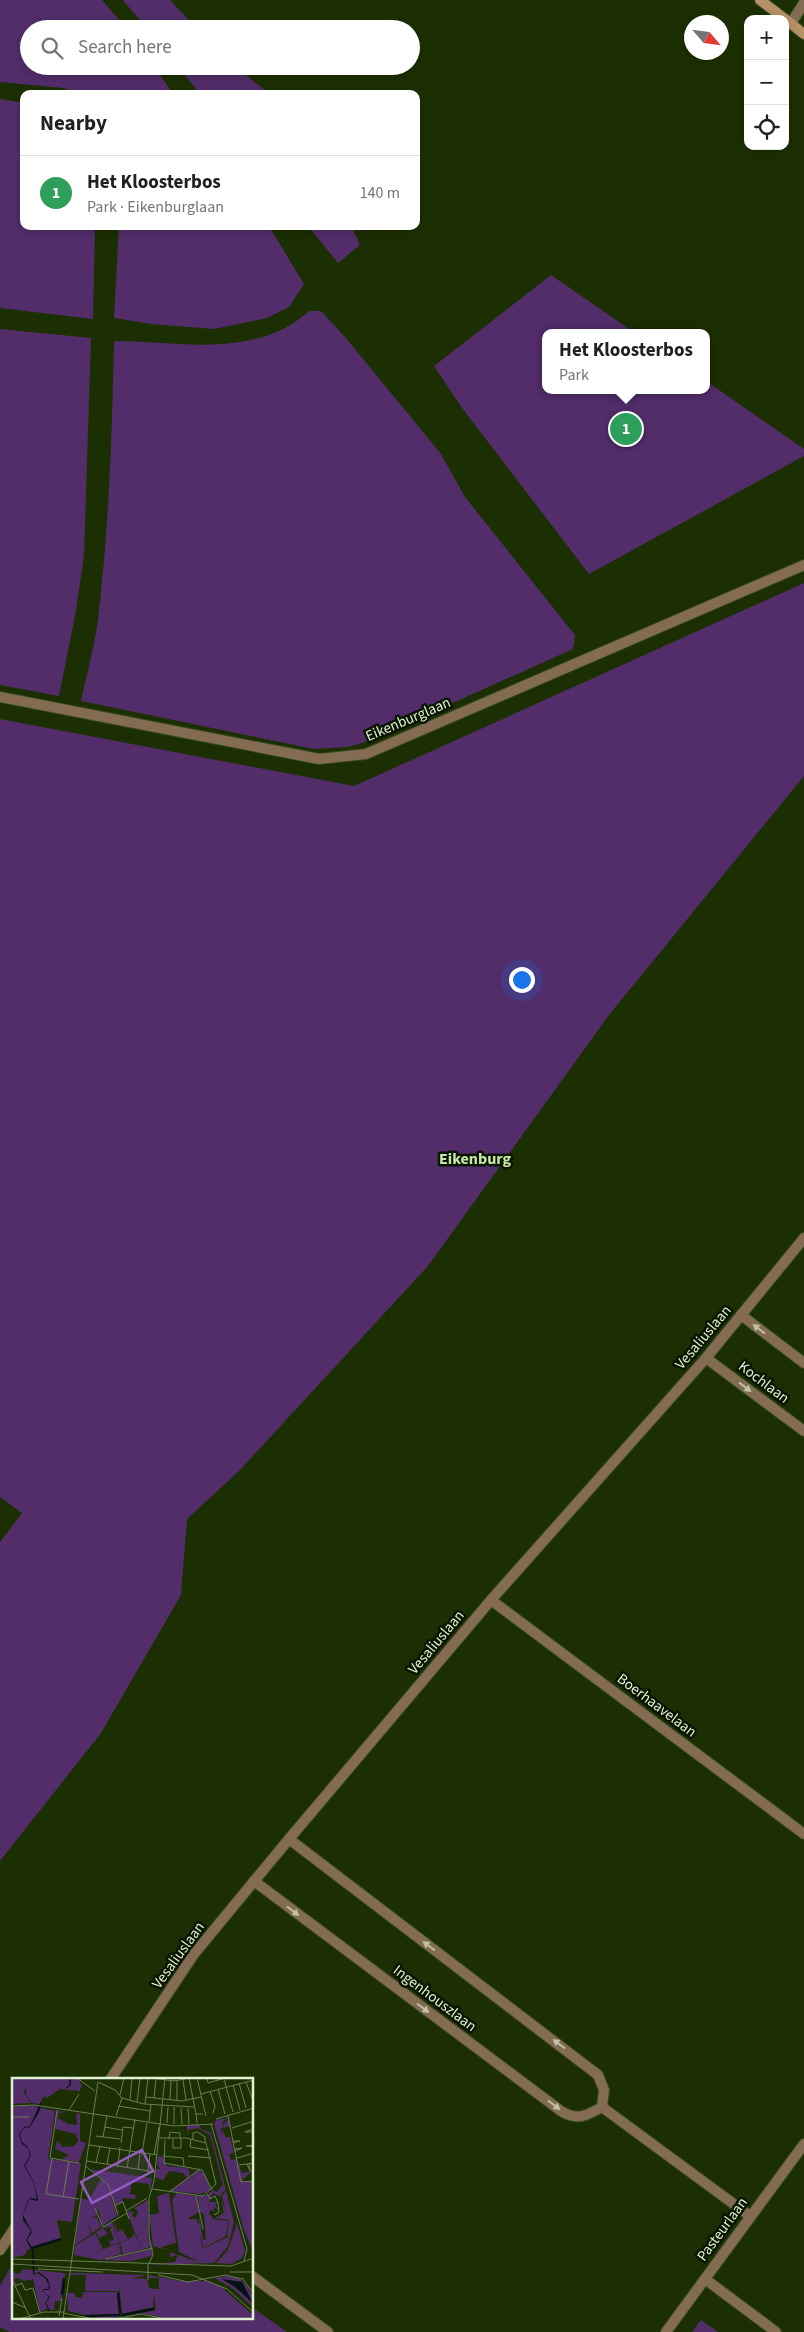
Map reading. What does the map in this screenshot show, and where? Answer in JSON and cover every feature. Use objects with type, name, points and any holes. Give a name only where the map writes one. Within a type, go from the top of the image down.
[{"type":"main road","points":[[760,0],[780,15]]},
{"type":"main road","points":[[789,22],[804,34]]},
{"type":"street","points":[[789,18],[804,3]]},
{"type":"street","name":"Eikenburglaan","points":[[0,697],[319,759],[366,754],[804,565]]},
{"type":"street","name":"Vesaliuslaan","points":[[111,2078],[194,1954],[288,1839],[491,1600],[706,1358],[804,1238]]},
{"type":"street","points":[[742,1316],[804,1363]]},
{"type":"street","name":"Kochlaan","points":[[706,1358],[804,1431]]},
{"type":"street","name":"Boerhaavelaan","points":[[491,1600],[804,1834]]},
{"type":"street","points":[[288,1839],[598,2075],[604,2090],[602,2107],[750,2216]]},
{"type":"street","name":"Ingenhouszlaan","points":[[254,1881],[561,2111],[577,2117],[586,2116],[602,2107]]},
{"type":"street","name":"Pasteurlaan","points":[[666,2332],[804,2144]]},
{"type":"street","points":[[0,2250],[12,2232]]},
{"type":"street","points":[[254,2277],[328,2332]]},
{"type":"street","points":[[705,2279],[776,2332]]},
{"type":"shaded area","points":[[0,0],[102,0],[119,20],[20,20],[20,75],[160,75],[170,90],[68,90],[0,82]]},
{"type":"shaded area","points":[[123,0],[170,0],[189,20],[140,20]]},
{"type":"shaded area","points":[[185,75],[246,75],[265,90],[197,90]]},
{"type":"shaded area","points":[[0,99],[20,102],[20,230],[95,230],[93,319],[0,308]]},
{"type":"shaded area","points":[[119,230],[271,230],[304,284],[289,307],[267,318],[214,329],[151,324],[114,318]]},
{"type":"shaded area","points":[[311,230],[353,230],[360,245],[338,263]]},
{"type":"shaded area","points":[[551,275],[629,329],[542,329],[542,394],[710,394],[710,384],[804,449],[804,456],[589,574],[462,408],[434,366]]},
{"type":"shaded area","points":[[310,311],[321,311],[345,337],[441,454],[465,497],[575,635],[573,649],[368,741],[348,747],[314,749],[81,701],[97,627],[101,591],[111,448],[114,341],[201,345],[244,341],[265,336],[285,328]]},
{"type":"shaded area","points":[[0,329],[91,338],[84,555],[76,611],[59,696],[0,685]]},
{"type":"shaded area","points":[[804,583],[804,776],[609,1015],[428,1266],[238,1472],[187,1519],[181,1595],[101,1733],[0,1861],[0,1542],[22,1513],[0,1497],[0,719],[354,786]]},
{"type":"shaded area","points":[[12,2265],[12,2320],[254,2320],[254,2309],[287,2332],[10,2332],[0,2327],[0,2286]]},
{"type":"shaded area","points":[[701,2320],[718,2332],[692,2332]]},
{"type":"place","name":"Het Kloosterbos","points":[[626,429]]},
{"type":"district","name":"Eikenburg","points":[[475,1158]]}]
